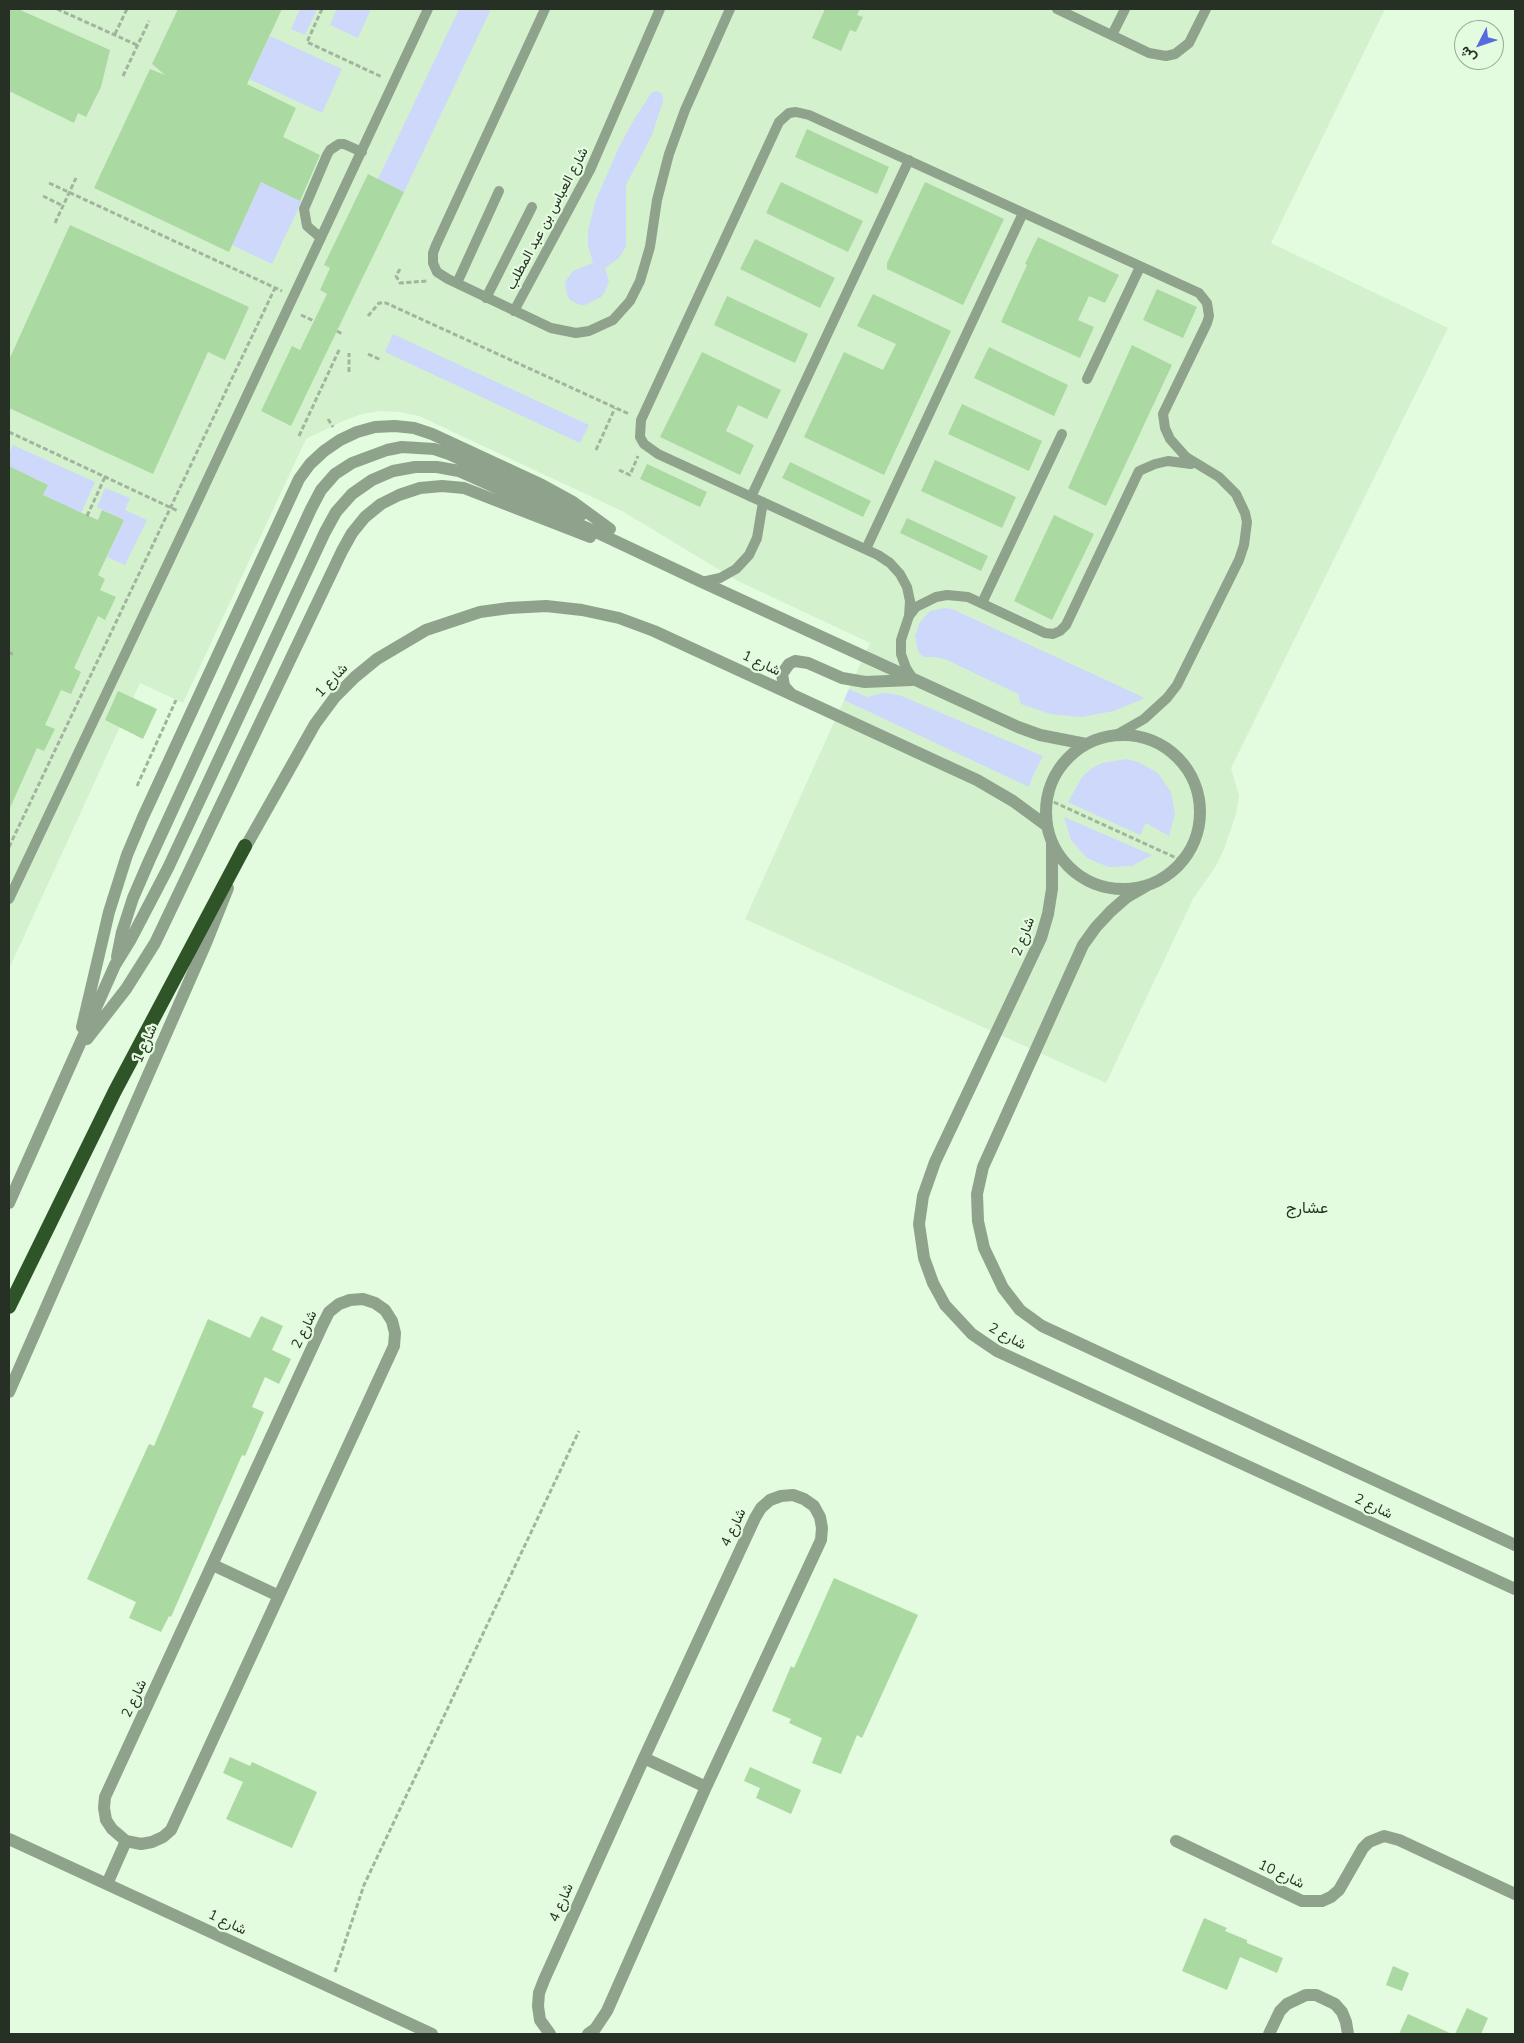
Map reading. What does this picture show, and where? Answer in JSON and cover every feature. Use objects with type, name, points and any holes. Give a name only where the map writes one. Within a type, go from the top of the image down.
[{"type":"highway","points":[[9,1307],[115,1090],[245,846]]},
{"type":"street","points":[[80,1047],[82,1025],[109,912],[127,855],[299,480],[317,458],[340,440],[357,432],[375,427],[395,426],[414,428],[432,434],[542,485],[573,502],[653,559]]},
{"type":"street","points":[[115,965],[128,914],[146,868],[311,509],[321,490],[334,474],[352,462],[387,450],[402,448],[434,449],[449,454],[610,529]]},
{"type":"street","points":[[9,1203],[115,965],[131,939],[172,860],[325,532],[336,512],[352,494],[372,480],[394,471],[415,467],[437,466],[458,471],[596,532],[1018,727],[1040,735],[1086,744]]},
{"type":"street","points":[[80,1047],[126,989],[155,943],[342,550],[352,533],[365,517],[387,501],[420,488],[442,486],[464,488],[585,536],[653,559]]},
{"type":"street","name":"شارع 1","points":[[9,1392],[206,943],[245,846],[315,724],[335,697],[377,659],[401,643],[426,630],[462,617],[508,608],[546,606],[582,610],[619,618],[654,630],[977,780],[1013,801],[1047,826]]},
{"type":"street","points":[[792,694],[784,686],[782,674],[789,664],[795,661],[808,663],[842,678],[865,682],[914,680]]},
{"type":"street","name":"شارع 2","points":[[1086,744],[1100,738],[1116,735],[1137,736],[1157,742],[1179,759],[1194,782],[1200,809],[1200,823],[1194,843],[1183,860],[1166,876],[1127,897],[1096,927],[1083,945],[996,1136],[983,1168],[977,1194],[978,1221],[984,1248],[1003,1288],[1020,1310],[1042,1326],[1515,1546]]},
{"type":"street","points":[[1086,744],[1064,762],[1056,773],[1047,800],[1047,826],[1052,842],[1060,856],[1071,868],[1084,878],[1098,885],[1130,889],[1146,886]]},
{"type":"street","name":"شارع 2","points":[[1052,842],[1052,889],[1048,914],[1041,938],[935,1162],[923,1196],[919,1224],[924,1258],[933,1284],[945,1305],[972,1334],[997,1351],[1515,1589]]},
{"type":"street","name":"شارع 2","points":[[363,1299],[375,1303],[386,1310],[396,1333],[394,1346],[279,1596],[170,1830],[163,1837],[152,1842],[141,1844],[126,1841],[112,1830],[106,1820],[105,1797],[214,1565],[329,1312],[339,1304],[350,1300],[363,1299]]},
{"type":"street","name":"شارع 4","points":[[550,2034],[540,2020],[539,1993],[644,1758],[761,1508],[770,1500],[781,1496],[793,1495],[804,1499],[814,1506],[820,1517],[822,1528],[821,1540],[706,1787],[606,2011],[595,2029],[588,2034]]},
{"type":"street","points":[[214,1565],[279,1596]]},
{"type":"street","points":[[644,1758],[706,1787]]},
{"type":"street","name":"شارع 10","points":[[1176,1841],[1302,1902],[1312,1903],[1331,1897],[1342,1886],[1363,1848],[1376,1838],[1384,1836],[1399,1840],[1515,1894]]},
{"type":"street","name":"شارع 1","points":[[9,1839],[432,2034]]},
{"type":"street","points":[[107,1884],[126,1841]]},
{"type":"street","points":[[1269,2034],[1280,2011],[1287,2004],[1296,1998],[1316,1995],[1335,2004],[1342,2012],[1348,2034]]},
{"type":"lane","points":[[9,900],[428,9]]},
{"type":"lane","points":[[514,312],[437,272],[433,263],[433,253],[546,9]]},
{"type":"lane","name":"شارع العباس بن عبد المطلب","points":[[660,9],[590,170],[514,312],[551,328],[576,333],[601,327],[613,320],[630,301],[640,281],[650,247],[657,200],[669,154],[730,9]]},
{"type":"lane","points":[[1057,9],[1158,56],[1175,54],[1189,43],[1206,9]]},
{"type":"lane","points":[[1083,9],[1084,22]]},
{"type":"lane","points":[[1112,35],[1125,9]]},
{"type":"lane","points":[[914,680],[906,668],[901,654],[901,640],[909,616],[910,601],[907,587],[900,574],[890,563],[866,549],[658,454],[644,444],[640,437],[641,420],[779,122],[790,113],[803,112],[909,160],[1199,293],[1207,303],[1209,310],[1206,322],[1163,414],[1165,428],[1170,439],[1186,458],[1218,477],[1231,488],[1241,504],[1247,522],[1244,545],[1239,560],[1177,685],[1162,703],[1144,719],[1116,735]]},
{"type":"lane","points":[[321,238],[307,226],[304,218],[304,209],[327,155],[330,150],[339,144],[344,144],[362,152]]},
{"type":"lane","points":[[751,496],[909,160]]},
{"type":"lane","points":[[452,281],[500,191]]},
{"type":"lane","points":[[486,298],[532,207]]},
{"type":"lane","points":[[866,549],[1023,213]]},
{"type":"lane","points":[[1086,378],[1140,266]]},
{"type":"lane","points":[[982,603],[1062,434]]},
{"type":"lane","points":[[909,616],[925,601],[936,596],[958,596],[982,603],[1044,633],[1052,634],[1060,631],[1066,625],[1139,471],[1168,461],[1195,464]]},
{"type":"lane","points":[[702,582],[720,578],[736,569],[749,555],[757,538],[763,502]]},
{"type":"path","points":[[57,9],[138,45]]},
{"type":"path","points":[[115,34],[127,9]]},
{"type":"path","points":[[322,9],[307,42],[394,83]]},
{"type":"path","points":[[123,76],[149,21]]},
{"type":"path","points":[[55,223],[76,178]]},
{"type":"path","points":[[49,184],[293,296]]},
{"type":"path","points":[[43,196],[63,206]]},
{"type":"path","points":[[400,269],[396,276],[400,283],[452,281]]},
{"type":"path","points":[[9,847],[275,288]]},
{"type":"path","points":[[368,316],[379,303],[386,303],[641,420]]},
{"type":"path","points":[[337,331],[342,334]]},
{"type":"path","points":[[299,436],[340,348]]},
{"type":"path","points":[[349,353],[349,372]]},
{"type":"path","points":[[368,354],[381,360]]},
{"type":"path","points":[[596,450],[615,408]]},
{"type":"path","points":[[9,432],[190,516]]},
{"type":"path","points":[[619,470],[630,475],[644,444]]},
{"type":"path","points":[[87,516],[104,477]]},
{"type":"path","points":[[1047,800],[1183,860]]},
{"type":"path","points":[[331,1987],[364,1885],[579,1431]]},
{"type":"shaded area","points":[[9,9],[1385,9],[1271,243],[1448,328],[1231,768],[1239,796],[1236,814],[1224,849],[1216,866],[1193,899],[1106,1083],[745,919],[870,643],[738,581],[622,511],[419,416],[400,412],[381,411],[362,414],[306,439],[183,703],[140,683],[9,969]]},
{"type":"shaded area","points":[[300,9],[317,9],[305,35],[291,29]]},
{"type":"shaded area","points":[[337,9],[371,9],[358,38],[330,25]]},
{"type":"shaded area","points":[[459,9],[491,9],[404,192],[378,179]]},
{"type":"shaded area","points":[[270,36],[342,69],[322,113],[249,79]]},
{"type":"shaded area","points":[[652,92],[662,93],[663,101],[652,135],[626,185],[626,246],[619,258],[605,268],[609,281],[605,292],[601,297],[585,305],[580,305],[570,300],[567,295],[565,282],[573,271],[593,263],[588,245],[588,231],[595,202],[620,145],[635,118]]},
{"type":"shaded area","points":[[261,182],[302,201],[272,264],[232,245]]},
{"type":"shaded area","points":[[393,334],[589,425],[580,443],[385,352]]},
{"type":"shaded area","points":[[13,445],[95,482],[81,513],[43,495],[48,485],[9,466],[9,454]]},
{"type":"shaded area","points":[[105,488],[130,498],[125,510],[147,520],[125,565],[107,557],[124,520],[97,507]]},
{"type":"shaded area","points":[[945,608],[952,609],[1145,698],[1114,711],[1081,717],[1050,714],[1021,704],[1018,694],[945,659],[923,657],[918,651],[915,636],[920,622],[930,611]]},
{"type":"shaded area","points":[[849,689],[867,697],[883,693],[899,695],[1043,756],[1029,787],[844,700]]},
{"type":"shaded area","points":[[1126,759],[1138,762],[1158,773],[1171,792],[1175,814],[1169,836],[1146,823],[1140,835],[1068,802],[1082,777],[1091,769],[1102,763]]},
{"type":"shaded area","points":[[1064,817],[1152,855],[1132,866],[1109,867],[1098,863],[1087,858],[1071,840]]},
{"type":"building","points":[[9,9],[18,9],[110,50],[101,87],[86,117],[78,113],[74,123],[9,91]]},
{"type":"building","points":[[178,9],[282,9],[247,84],[296,108],[283,137],[320,155],[300,201],[261,182],[229,252],[94,188],[150,69],[165,75],[152,64]]},
{"type":"building","points":[[825,9],[860,9],[857,15],[863,17],[856,32],[850,30],[841,51],[812,38]]},
{"type":"building","points":[[807,129],[889,167],[877,194],[795,157]]},
{"type":"building","points":[[368,174],[404,192],[291,426],[261,411],[292,346],[300,350],[327,294],[320,290],[330,268],[324,265]]},
{"type":"building","points":[[781,182],[863,221],[848,252],[766,213]]},
{"type":"building","points":[[925,182],[1004,219],[963,305],[887,269],[887,263]]},
{"type":"building","points":[[70,225],[249,307],[225,360],[208,352],[153,474],[9,408],[9,360]]},
{"type":"building","points":[[1038,237],[1119,275],[1105,303],[1089,296],[1078,320],[1094,327],[1080,358],[1001,322]]},
{"type":"building","points":[[755,239],[835,278],[820,308],[740,269]]},
{"type":"building","points":[[1157,289],[1197,307],[1183,338],[1143,320]]},
{"type":"building","points":[[873,294],[951,331],[884,475],[804,437],[844,352],[883,370],[896,344],[857,326]]},
{"type":"building","points":[[727,296],[808,334],[795,363],[714,325]]},
{"type":"building","points":[[1132,345],[1172,365],[1106,506],[1068,488]]},
{"type":"building","points":[[989,347],[1068,385],[1054,416],[974,378]]},
{"type":"building","points":[[702,352],[781,390],[767,419],[738,405],[726,431],[754,445],[740,475],[660,437]]},
{"type":"building","points":[[962,404],[1042,441],[1029,471],[948,434]]},
{"type":"building","points":[[935,460],[1016,497],[1002,528],[921,491]]},
{"type":"building","points":[[790,462],[871,501],[863,517],[782,478]]},
{"type":"building","points":[[647,464],[707,492],[700,507],[640,479]]},
{"type":"building","points":[[9,466],[48,485],[43,495],[98,520],[102,510],[124,520],[98,575],[105,579],[100,590],[116,597],[105,620],[98,616],[74,668],[81,672],[71,694],[61,690],[45,725],[55,729],[44,751],[37,748],[9,810]]},
{"type":"building","points":[[1054,515],[1094,534],[1052,620],[1014,601]]},
{"type":"building","points":[[907,518],[988,556],[981,571],[900,533]]},
{"type":"building","points":[[118,691],[157,709],[143,739],[105,720]]},
{"type":"building","points":[[261,1316],[283,1326],[272,1350],[291,1359],[279,1384],[265,1377],[252,1407],[264,1412],[245,1456],[242,1455],[171,1617],[169,1616],[161,1632],[129,1618],[136,1602],[87,1579],[149,1444],[154,1446],[208,1319],[250,1338]]},
{"type":"building","points":[[834,1578],[918,1615],[862,1738],[857,1735],[841,1774],[812,1763],[822,1738],[789,1723],[791,1719],[772,1711],[791,1666],[794,1668]]},
{"type":"building","points":[[230,1757],[250,1766],[252,1762],[317,1792],[292,1848],[226,1819],[243,1782],[223,1773]]},
{"type":"building","points":[[750,1767],[801,1790],[791,1814],[756,1798],[760,1788],[744,1781]]},
{"type":"building","points":[[1204,1918],[1227,1928],[1225,1931],[1247,1940],[1247,1943],[1283,1958],[1277,1973],[1240,1957],[1227,1990],[1182,1971]]},
{"type":"building","points":[[1393,1966],[1409,1973],[1402,1991],[1386,1985]]},
{"type":"building","points":[[1467,2008],[1488,2018],[1481,2034],[1455,2034]]},
{"type":"building","points":[[1408,2014],[1452,2034],[1399,2034]]},
{"type":"district","name":"عشارج","points":[[1307,1209]]}]
